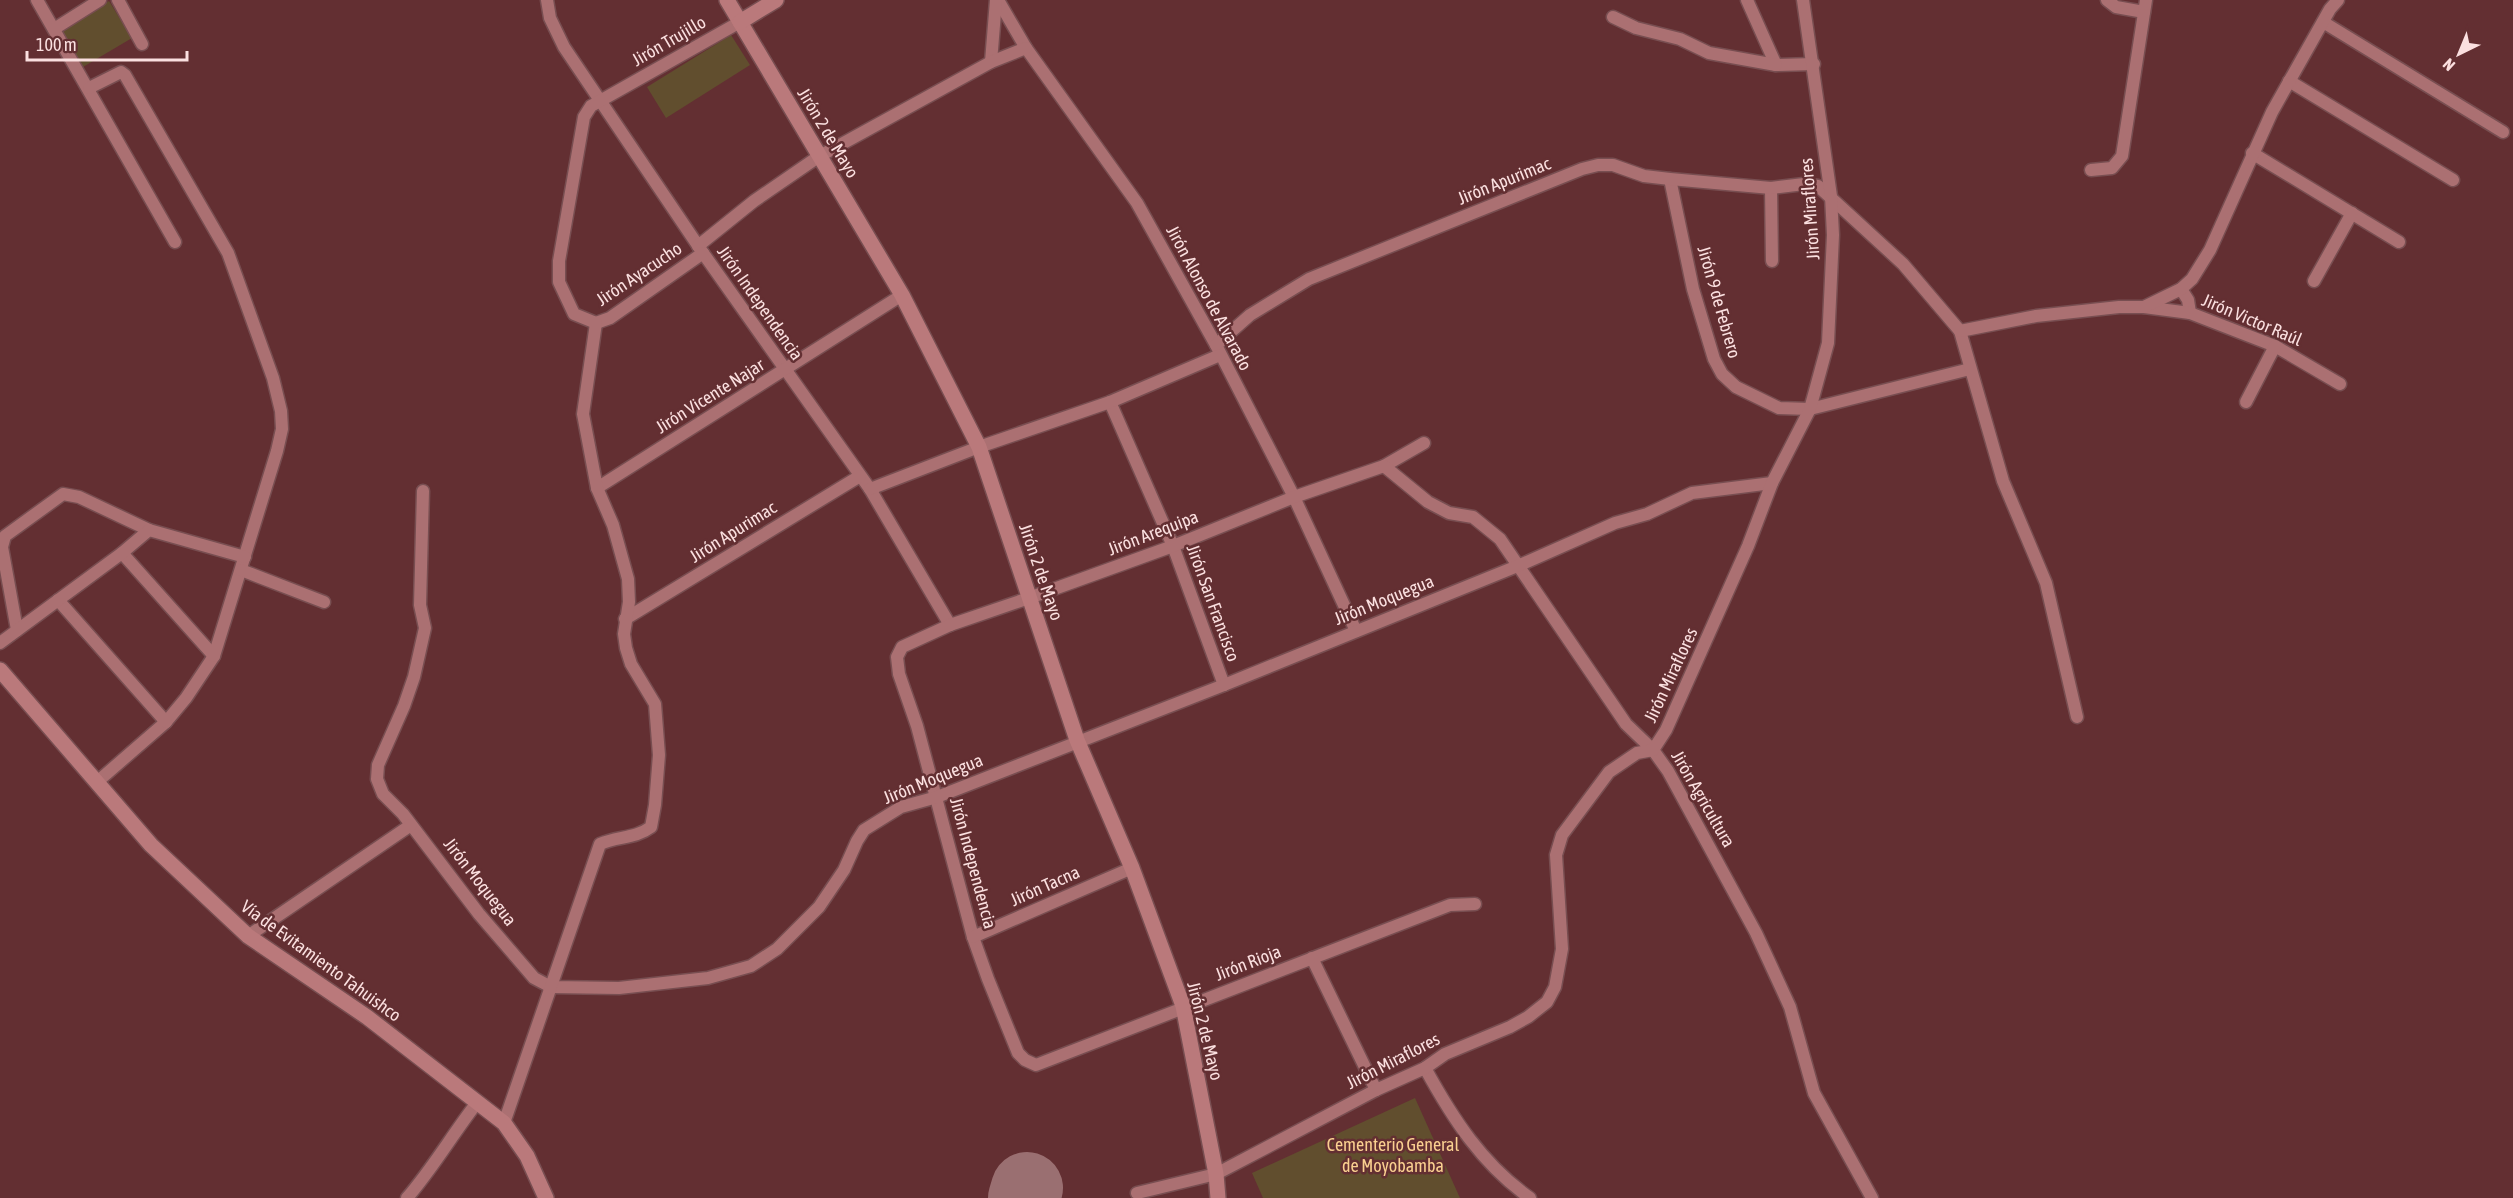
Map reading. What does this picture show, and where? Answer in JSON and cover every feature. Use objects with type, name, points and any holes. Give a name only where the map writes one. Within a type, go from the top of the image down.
[{"type":"main road","name":"Jirón 2 de Mayo","points":[[727,0],[818,157],[902,295],[979,447],[1077,740],[1131,868],[1183,1006],[1216,1174],[1218,1198]]},
{"type":"main road","name":"Jirón Trujillo","points":[[740,22],[776,0]]},
{"type":"main road","name":"Vía de Evitamiento Tahuishco","points":[[0,670],[152,845],[248,936],[367,1017],[476,1104],[504,1123],[527,1156],[546,1198]]},
{"type":"street","points":[[37,0],[175,242]]},
{"type":"street","points":[[54,28],[100,0]]},
{"type":"street","points":[[118,0],[142,44]]},
{"type":"street","name":"Jirón Independencia","points":[[547,0],[550,18],[556,33],[700,249],[870,489],[950,625]]},
{"type":"street","name":"Jirón Alonso de Alvarado","points":[[997,0],[1026,48],[1137,203],[1218,350],[1294,497],[1356,631]]},
{"type":"street","name":"Jirón Alonso de Alvarado","points":[[991,62],[997,0]]},
{"type":"street","points":[[1747,0],[1776,65]]},
{"type":"street","name":"Jirón Miraflores","points":[[1137,1193],[1216,1174],[1376,1090],[1425,1068],[1445,1054],[1519,1022],[1547,1002],[1555,987],[1562,949],[1556,855],[1562,835],[1609,772],[1637,753],[1653,750],[1666,730],[1696,666],[1772,483],[1810,410],[1828,343],[1833,245],[1831,196],[1814,64],[1803,0]]},
{"type":"street","points":[[2091,170],[2112,168],[2122,156],[2145,6],[2116,7],[2107,0]]},
{"type":"street","points":[[2144,307],[2181,289],[2192,279],[2210,250],[2252,153],[2289,81],[2338,0]]},
{"type":"street","points":[[1613,18],[1680,39],[1709,53],[1776,65],[1814,64]]},
{"type":"street","name":"Jirón Trujillo","points":[[596,323],[574,314],[559,282],[559,261],[584,117],[591,106],[740,22]]},
{"type":"street","points":[[2323,22],[2503,132]]},
{"type":"street","name":"Jirón Ayacucho","points":[[596,323],[610,318],[700,249],[754,201],[818,157],[991,62],[1026,48]]},
{"type":"street","points":[[88,88],[114,74],[120,72],[125,75],[228,253],[273,378],[281,411],[282,429],[278,451],[214,656],[186,698],[166,722],[97,782]]},
{"type":"street","points":[[2289,81],[2453,180]]},
{"type":"street","points":[[2252,153],[2399,242]]},
{"type":"street","name":"Jirón Apurimac","points":[[870,489],[979,447],[1110,402],[1218,350],[1250,315],[1309,279],[1582,169],[1598,165],[1613,165],[1644,176],[1670,179],[1771,188],[1804,184],[1818,186],[1902,264],[1960,331]]},
{"type":"street","name":"Jirón 9 de Febrero","points":[[1670,179],[1693,289],[1714,359],[1722,374],[1736,387],[1760,401],[1779,408],[1810,410],[1970,369]]},
{"type":"street","points":[[1771,188],[1772,261]]},
{"type":"street","points":[[2314,281],[2352,213]]},
{"type":"street","points":[[2181,289],[2188,300],[2190,313]]},
{"type":"street","name":"Jirón Vicente Najar","points":[[597,488],[902,295]]},
{"type":"street","name":"Jirón Victor Raúl","points":[[1960,331],[2036,316],[2120,307],[2144,307],[2190,313],[2275,346],[2340,384]]},
{"type":"street","points":[[504,1123],[600,844],[610,839],[641,834],[651,827],[653,816],[659,755],[655,704],[631,664],[624,634],[629,602],[628,579],[613,525],[597,488],[583,414],[596,323]]},
{"type":"street","points":[[1960,331],[2003,481],[2046,583],[2077,717]]},
{"type":"street","points":[[2246,402],[2275,346]]},
{"type":"street","name":"Jirón San Francisco","points":[[1110,402],[1173,546],[1224,685]]},
{"type":"street","name":"Jirón Arequipa","points":[[897,657],[902,647],[950,625],[1173,546],[1294,497],[1384,466],[1424,443]]},
{"type":"street","name":"Jirón Agricultura","points":[[1384,466],[1428,502],[1449,513],[1473,517],[1500,539],[1520,565],[1556,623],[1626,724],[1653,750],[1682,796],[1756,933],[1790,1007],[1814,1094],[1872,1198]]},
{"type":"street","name":"Jirón Apurimac","points":[[625,619],[860,476]]},
{"type":"street","name":"Jirón Moquegua","points":[[423,491],[420,605],[425,628],[405,706],[378,765],[377,778],[384,794],[534,978],[551,987],[619,988],[708,978],[751,966],[777,949],[819,907],[844,870],[864,830],[901,807],[937,797],[1077,740],[1224,685],[1520,565],[1615,523],[1647,514],[1692,493],[1772,483]]},
{"type":"street","points":[[16,630],[2,547],[4,536],[63,494],[79,497],[149,530],[245,557]]},
{"type":"street","points":[[0,643],[122,553],[149,530]]},
{"type":"street","points":[[122,553],[214,656]]},
{"type":"street","points":[[241,570],[324,602]]},
{"type":"street","points":[[58,600],[166,722]]},
{"type":"street","name":"Jirón Independencia","points":[[897,657],[899,674],[917,726],[937,797],[973,938],[1018,1053],[1025,1060],[1036,1065]]},
{"type":"street","points":[[248,936],[411,825]]},
{"type":"street","name":"Jirón Tacna","points":[[973,938],[1131,868]]},
{"type":"street","name":"Jirón Rioja","points":[[1036,1065],[1183,1006],[1449,905],[1475,904]]},
{"type":"street","points":[[1312,958],[1376,1090]]},
{"type":"street","points":[[1425,1068],[1451,1116],[1472,1144],[1530,1198]]},
{"type":"street","points":[[407,1198],[430,1171],[476,1104]]},
{"type":"green space","points":[[109,1],[132,38],[83,67],[61,30]]},
{"type":"green space","points":[[731,35],[750,65],[666,118],[647,87]]},
{"type":"green space","name":"Cementerio General de Moyobamba","points":[[1415,1098],[1460,1198],[1263,1198],[1252,1173]]},
{"type":"runway","points":[[1024,1198],[1027,1188]]}]
